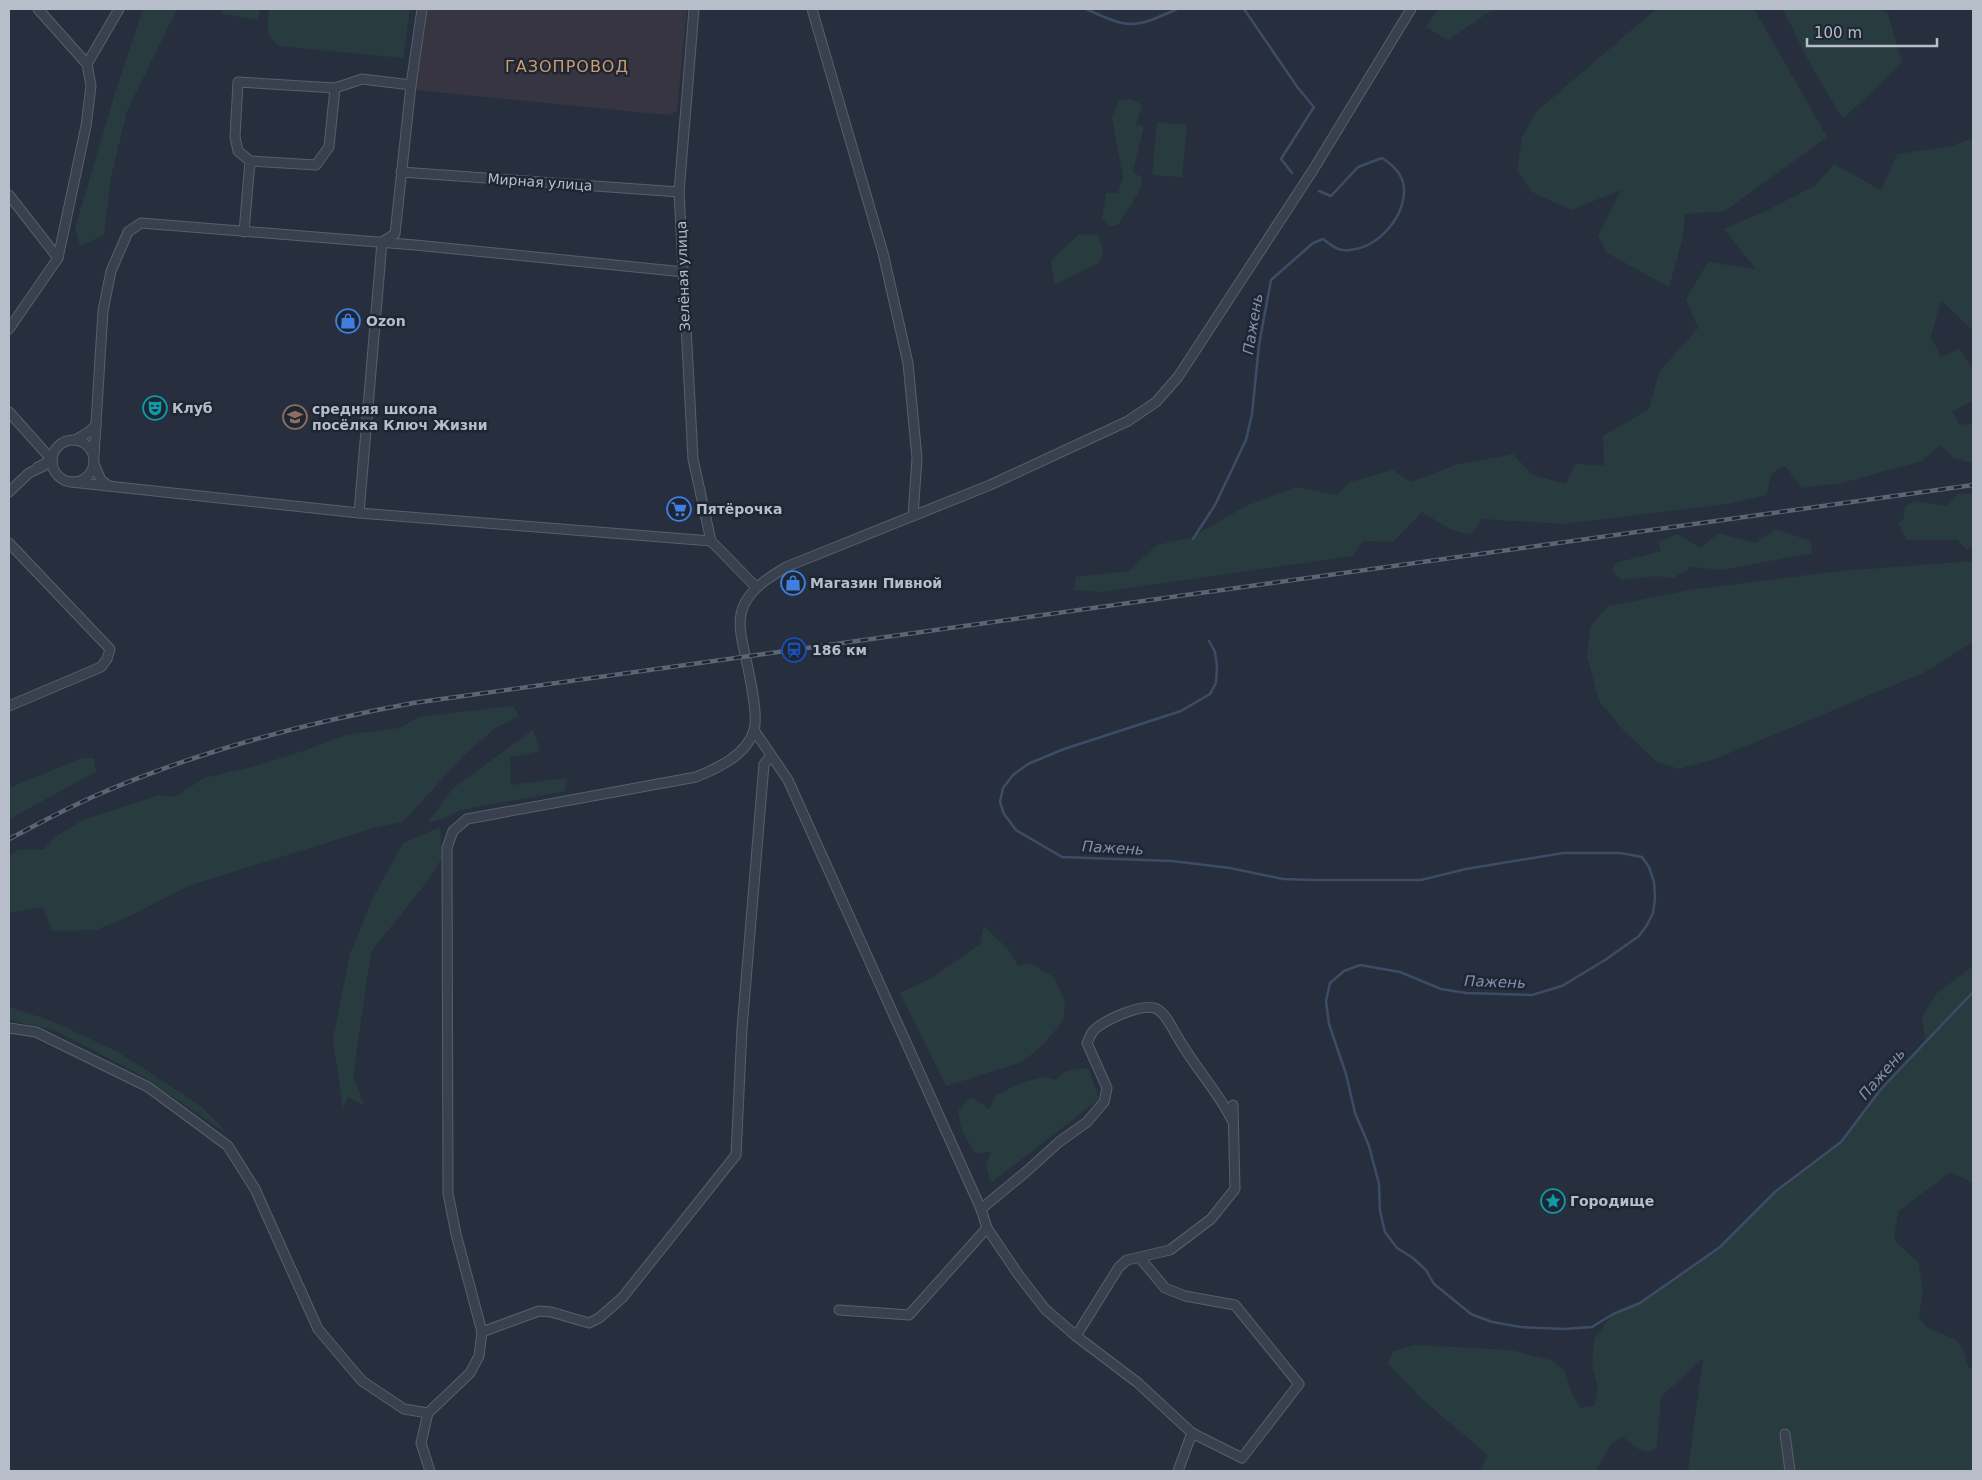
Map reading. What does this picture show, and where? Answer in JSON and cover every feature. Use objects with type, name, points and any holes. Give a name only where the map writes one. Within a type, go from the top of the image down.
[{"type":"street","points":[[9,329],[58,258],[86,126],[91,86],[87,64],[38,9]]},
{"type":"street","points":[[87,64],[119,9]]},
{"type":"street","points":[[382,242],[395,234],[411,85],[422,9]]},
{"type":"street","name":"Зелёная улица","points":[[694,9],[679,192],[693,459],[711,541]]},
{"type":"street","points":[[812,9],[883,254],[908,363],[917,458],[912,516]]},
{"type":"street","points":[[430,1471],[421,1443],[428,1413],[470,1373],[479,1356],[482,1332],[456,1234],[448,1193],[447,848],[453,831],[467,819],[696,776],[723,766],[744,748],[754,730],[754,707],[740,629],[743,606],[756,587],[786,568],[1088,441],[1128,421],[1156,402],[1178,377],[1298,194],[1411,9]]},
{"type":"street","points":[[335,88],[330,147],[316,165],[250,161],[238,151],[235,137],[238,82],[335,88],[362,80],[411,85]]},
{"type":"street","points":[[244,232],[250,161]]},
{"type":"street","name":"Мирная улица","points":[[401,172],[679,192]]},
{"type":"street","points":[[9,196],[58,258]]},
{"type":"street","points":[[71,482],[79,482],[90,475],[94,460],[103,311],[111,271],[128,232],[141,222],[382,242],[684,272]]},
{"type":"street","points":[[359,513],[382,242]]},
{"type":"street","points":[[9,412],[52,460]]},
{"type":"street","points":[[96,425],[90,432],[75,440],[62,443],[54,451],[52,460],[54,469],[60,478],[71,482],[359,513],[711,541],[756,587]]},
{"type":"street","points":[[75,440],[88,446],[101,480],[110,486]]},
{"type":"street","points":[[9,492],[38,467],[52,460]]},
{"type":"street","points":[[38,467],[45,466],[54,469]]},
{"type":"street","points":[[9,543],[110,649],[107,659],[101,667],[9,706]]},
{"type":"street","points":[[754,730],[788,780],[981,1209],[987,1228],[1018,1274],[1045,1309],[1076,1336],[1138,1383],[1192,1433],[1242,1458],[1298,1384],[1235,1305],[1185,1296],[1165,1288],[1140,1258]]},
{"type":"street","points":[[482,1332],[539,1311],[551,1312],[589,1323],[599,1318],[622,1298],[736,1155],[742,1028],[763,774],[764,764],[771,756]]},
{"type":"street","points":[[981,1209],[1059,1142],[1087,1122],[1104,1102],[1107,1088],[1087,1044],[1093,1031],[1130,1011],[1145,1007],[1158,1009],[1169,1021],[1203,1078],[1224,1104],[1233,1122]]},
{"type":"street","points":[[9,1028],[36,1032],[148,1087],[228,1146],[255,1189],[318,1329],[362,1380],[404,1409],[428,1413]]},
{"type":"street","points":[[1076,1336],[1119,1267],[1127,1260],[1170,1250],[1211,1219],[1235,1189],[1233,1104]]},
{"type":"street","points":[[839,1310],[909,1315],[987,1228]]},
{"type":"street","points":[[1178,1471],[1192,1433]]},
{"type":"street","points":[[1785,1434],[1790,1471]]},
{"type":"shaded area","points":[[428,9],[687,9],[677,111],[668,115],[415,90]]},
{"type":"green space","points":[[143,9],[177,9],[127,111],[111,177],[104,235],[80,246],[75,228],[116,90]]},
{"type":"green space","points":[[223,9],[260,9],[258,20],[222,14]]},
{"type":"green space","points":[[269,9],[410,9],[403,58],[280,46],[271,39],[269,34]]},
{"type":"green space","points":[[1438,9],[1504,9],[1489,12],[1448,40],[1426,27]]},
{"type":"green space","points":[[1656,9],[1754,9],[1827,137],[1725,211],[1685,214],[1683,237],[1669,287],[1607,253],[1598,236],[1621,190],[1571,210],[1532,192],[1517,171],[1522,137],[1537,111]]},
{"type":"green space","points":[[1783,9],[1881,9],[1888,14],[1902,63],[1843,119],[1809,62]]},
{"type":"green space","points":[[1132,99],[1142,105],[1136,125],[1144,126],[1133,172],[1142,178],[1141,184],[1137,196],[1119,224],[1109,227],[1102,219],[1106,193],[1118,193],[1123,177],[1112,118],[1119,100]]},
{"type":"green space","points":[[1157,122],[1187,125],[1182,177],[1152,175]]},
{"type":"green space","points":[[1973,138],[1973,331],[1941,300],[1931,337],[1941,357],[1959,349],[1973,369],[1973,400],[1952,412],[1960,425],[1973,423],[1973,463],[1953,458],[1941,445],[1922,461],[1842,483],[1802,488],[1785,466],[1771,474],[1767,495],[1727,504],[1564,524],[1482,519],[1471,535],[1450,529],[1422,512],[1393,542],[1364,541],[1352,556],[1101,592],[1074,590],[1076,577],[1129,571],[1157,545],[1190,538],[1246,506],[1295,487],[1336,495],[1350,482],[1393,470],[1411,482],[1455,465],[1513,454],[1533,475],[1566,484],[1575,464],[1604,465],[1603,436],[1649,409],[1659,372],[1698,328],[1686,299],[1708,262],[1756,269],[1724,229],[1772,208],[1816,185],[1834,164],[1881,190],[1897,154],[1951,146]]},
{"type":"green space","points":[[1079,234],[1098,235],[1103,250],[1100,262],[1055,285],[1051,261]]},
{"type":"green space","points":[[1959,493],[1973,494],[1973,546],[1967,550],[1957,540],[1907,540],[1898,524],[1904,518],[1905,506],[1916,501],[1946,506]]},
{"type":"green space","points":[[1775,529],[1811,541],[1812,553],[1721,570],[1692,567],[1673,578],[1656,576],[1622,580],[1612,571],[1615,563],[1661,551],[1658,542],[1677,534],[1700,548],[1719,533],[1756,543]]},
{"type":"green space","points":[[1973,561],[1973,642],[1923,673],[1715,759],[1679,769],[1657,762],[1624,731],[1599,701],[1587,656],[1590,627],[1608,606],[1689,590],[1840,571]]},
{"type":"green space","points":[[513,706],[519,716],[495,728],[462,757],[403,822],[374,828],[191,885],[130,916],[96,930],[52,931],[43,907],[9,913],[9,856],[18,850],[44,849],[58,835],[83,820],[159,795],[175,797],[204,778],[259,765],[346,735],[399,728],[419,717]]},
{"type":"green space","points":[[533,730],[540,751],[510,757],[511,785],[567,778],[565,791],[461,810],[446,818],[427,823],[453,788]]},
{"type":"green space","points":[[82,758],[94,758],[96,772],[9,819],[9,788]]},
{"type":"green space","points":[[440,827],[442,858],[429,879],[371,952],[353,1076],[364,1105],[348,1097],[343,1108],[333,1040],[350,953],[374,896],[403,843]]},
{"type":"green space","points":[[984,926],[1008,949],[1018,966],[1030,963],[1054,977],[1065,1001],[1063,1021],[1042,1046],[1022,1062],[946,1086],[900,993],[933,977],[980,944]]},
{"type":"green space","points":[[1973,966],[1973,1183],[1950,1172],[1898,1212],[1894,1240],[1918,1262],[1923,1290],[1919,1317],[1928,1328],[1955,1339],[1963,1349],[1969,1368],[1973,1368],[1973,1471],[1688,1471],[1703,1358],[1661,1397],[1657,1446],[1649,1452],[1638,1449],[1623,1437],[1611,1444],[1596,1471],[1480,1471],[1488,1455],[1424,1401],[1387,1363],[1394,1351],[1414,1345],[1510,1350],[1550,1360],[1565,1371],[1571,1392],[1580,1408],[1595,1405],[1598,1389],[1592,1365],[1594,1339],[1613,1314],[1640,1303],[1720,1247],[1776,1191],[1841,1142],[1881,1089],[1925,1040],[1922,1017],[1937,993]]},
{"type":"green space","points":[[9,1007],[52,1021],[118,1052],[202,1107],[229,1135],[144,1077],[54,1030],[9,1020]]},
{"type":"green space","points":[[1088,1068],[1099,1099],[991,1183],[986,1165],[991,1152],[975,1153],[962,1131],[958,1111],[972,1097],[989,1109],[996,1095],[1024,1082],[1045,1077],[1055,1080],[1067,1071]]},
{"type":"waterway","name":"Пажень","points":[[1086,9],[1113,20],[1132,24],[1150,20],[1177,9]]},
{"type":"waterway","name":"Пажень","points":[[1244,9],[1298,88],[1314,107],[1281,159],[1292,173]]},
{"type":"waterway","name":"Пажень","points":[[1193,539],[1215,505],[1246,440],[1252,414],[1259,345],[1271,280],[1313,243],[1323,239],[1335,248],[1350,250],[1361,248],[1380,237],[1395,220],[1400,210],[1404,188],[1402,178],[1397,170],[1382,158],[1358,167],[1331,196],[1319,191]]},
{"type":"waterway","name":"Пажень","points":[[1209,641],[1215,652],[1217,666],[1216,683],[1210,694],[1181,711],[1064,749],[1028,764],[1013,775],[1003,788],[1000,802],[1004,814],[1016,830],[1062,857],[1172,861],[1230,868],[1283,879],[1421,880],[1466,869],[1563,853],[1620,853],[1642,857],[1649,867],[1654,882],[1655,899],[1653,913],[1639,936],[1605,960],[1562,986],[1532,995],[1466,993],[1441,989],[1400,972],[1360,965],[1344,971],[1330,983],[1326,1001],[1329,1024],[1346,1074],[1355,1113],[1369,1146],[1379,1184],[1380,1211],[1385,1232],[1397,1248],[1413,1258],[1426,1270],[1434,1284],[1471,1314],[1492,1322],[1521,1327],[1564,1329],[1592,1327],[1613,1314],[1640,1303],[1720,1247],[1776,1191],[1841,1142],[1881,1089],[1973,992]]},
{"type":"railway","points":[[9,839],[86,800],[174,765],[292,729],[413,703],[1973,485]]},
{"type":"place","name":"Ozon","points":[[348,321]]},
{"type":"place","name":"Клуб","points":[[155,408]]},
{"type":"place","name":"средняя школа посёлка Ключ Жизни","points":[[295,417]]},
{"type":"place","name":"Пятёрочка","points":[[679,509]]},
{"type":"place","name":"Магазин Пивной","points":[[793,583]]},
{"type":"place","name":"186 км","points":[[794,650]]},
{"type":"place","name":"Городище","points":[[1553,1201]]},
{"type":"district","name":"ГАЗОПРОВОД","points":[[567,66]]}]
